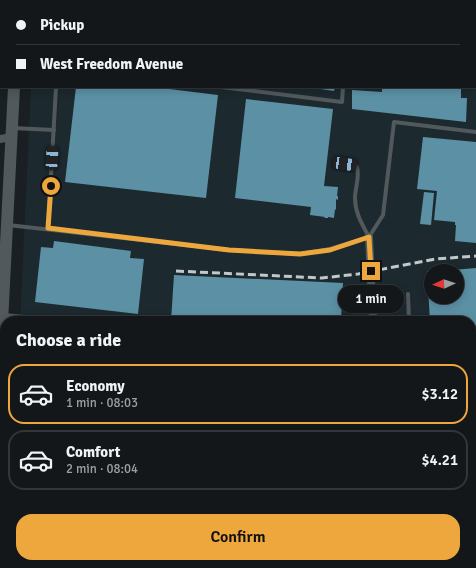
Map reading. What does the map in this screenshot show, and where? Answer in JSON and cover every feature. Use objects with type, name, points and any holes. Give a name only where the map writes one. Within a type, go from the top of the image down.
[{"type":"street","points":[[2,315],[7,224],[8,135],[14,88]]},
{"type":"street","points":[[369,237],[373,316]]},
{"type":"lane","points":[[48,228],[56,88]]},
{"type":"lane","points":[[229,88],[342,102],[343,88]]},
{"type":"lane","points":[[7,224],[229,250],[300,254],[330,250],[369,237],[383,215],[394,122],[476,132]]},
{"type":"lane","points":[[8,135],[54,130]]},
{"type":"lane","points":[[336,162],[354,165],[357,167],[358,172],[355,197],[356,211],[369,237]]},
{"type":"lane","points":[[408,294],[409,316]]},
{"type":"lane","points":[[2,315],[12,316]]},
{"type":"shaded area","points":[[31,88],[476,88],[476,316],[20,316]]},
{"type":"building","points":[[76,88],[161,88],[218,95],[206,198],[65,182]]},
{"type":"building","points":[[314,88],[335,88],[334,91]]},
{"type":"building","points":[[382,88],[461,88],[461,98],[467,98],[466,122],[352,109],[352,90],[382,92]]},
{"type":"building","points":[[246,99],[333,109],[324,186],[338,187],[338,200],[336,199],[334,218],[324,218],[325,217],[310,215],[311,207],[235,198]]},
{"type":"building","points":[[423,137],[476,142],[476,243],[455,241],[455,222],[434,220],[437,191],[417,189]]},
{"type":"building","points":[[424,192],[434,193],[431,225],[420,224]]},
{"type":"building","points":[[54,241],[131,251],[130,258],[144,259],[138,314],[35,302],[41,247],[53,248]]},
{"type":"building","points":[[476,268],[476,316],[430,316],[429,304],[464,304],[464,269]]},
{"type":"building","points":[[174,275],[343,283],[341,316],[171,316]]},
{"type":"railway","points":[[176,271],[322,278],[358,274],[435,259],[476,256]]},
{"type":"route","points":[[51,186],[48,228],[229,250],[300,254],[330,250],[369,237],[371,271]]}]
